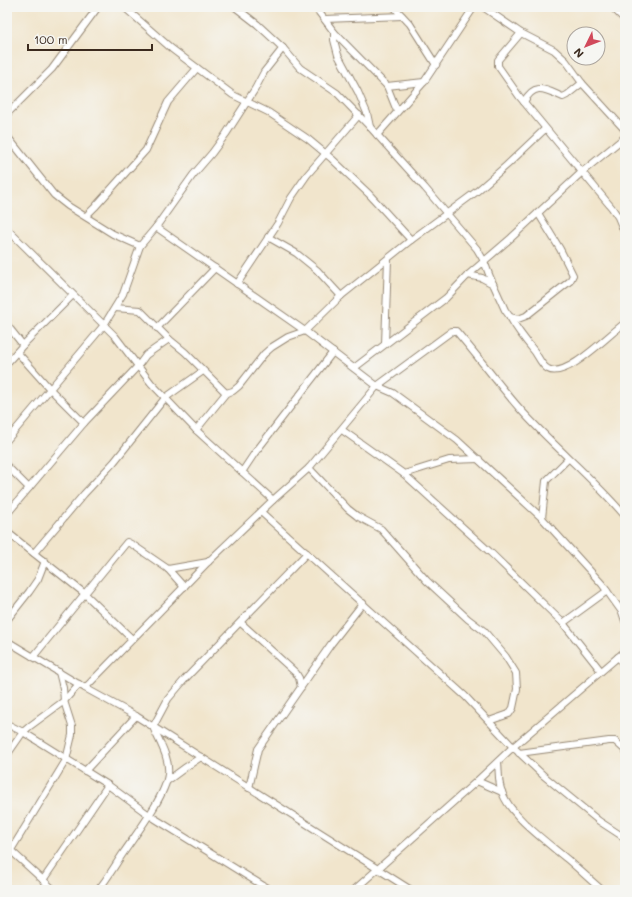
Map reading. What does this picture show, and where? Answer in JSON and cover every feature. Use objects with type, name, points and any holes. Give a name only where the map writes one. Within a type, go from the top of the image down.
[{"type":"street","points":[[7,114],[52,69],[98,7]]},
{"type":"street","points":[[124,7],[172,49],[233,95],[246,103],[268,112],[292,127],[326,154],[369,194],[411,240]]},
{"type":"street","points":[[234,7],[257,24],[283,48],[300,68],[337,93],[359,115],[447,213],[478,249],[505,310],[545,367],[554,371],[565,368],[578,360],[625,323]]},
{"type":"street","points":[[315,7],[334,32],[387,86],[397,111]]},
{"type":"street","points":[[394,7],[424,45],[436,65]]},
{"type":"street","points":[[377,135],[424,82],[474,7]]},
{"type":"street","points":[[483,7],[521,33],[554,50],[566,61],[582,83],[625,130]]},
{"type":"street","points":[[612,7],[625,20]]},
{"type":"street","points":[[324,19],[402,16]]},
{"type":"street","points":[[334,32],[334,40],[338,55],[358,92],[367,113],[370,127]]},
{"type":"street","points":[[521,33],[498,60],[498,66],[545,129],[612,208],[618,217],[625,234]]},
{"type":"street","points":[[7,440],[104,325],[123,294],[140,246],[215,148],[246,103],[264,72],[283,48]]},
{"type":"street","points":[[86,216],[146,150],[168,102],[197,68]]},
{"type":"street","points":[[387,86],[424,82]]},
{"type":"street","points":[[524,102],[532,92],[539,89],[548,90],[563,97],[582,83]]},
{"type":"street","points":[[237,284],[278,223],[291,198],[307,175],[359,115]]},
{"type":"street","points":[[196,430],[226,393],[233,391],[239,386],[264,354],[272,347],[288,337],[305,331],[341,296],[411,240],[476,192],[545,129]]},
{"type":"street","points":[[7,136],[54,195],[68,206],[119,237],[140,246]]},
{"type":"street","points":[[354,368],[446,298],[468,275],[582,172],[625,137]]},
{"type":"street","points":[[510,317],[518,319],[526,316],[570,281],[573,274],[538,213]]},
{"type":"street","points":[[156,227],[305,331],[377,386],[392,393],[441,427],[542,518],[607,591],[622,612],[625,621]]},
{"type":"street","points":[[7,229],[115,336],[151,383],[196,430],[273,500]]},
{"type":"street","points":[[268,237],[296,253],[316,270],[341,296]]},
{"type":"street","points":[[385,344],[388,259]]},
{"type":"street","points":[[157,328],[215,268]]},
{"type":"street","points":[[468,275],[482,278],[493,284]]},
{"type":"street","points":[[7,364],[23,345],[73,295]]},
{"type":"street","points":[[115,308],[140,310],[226,393]]},
{"type":"street","points":[[7,325],[23,345]]},
{"type":"street","points":[[7,755],[23,732],[82,686],[132,639],[208,562],[309,468],[377,386],[452,331],[456,331],[520,409],[625,516]]},
{"type":"street","points":[[7,514],[84,423],[146,356],[169,339]]},
{"type":"street","points":[[17,352],[84,423]]},
{"type":"street","points":[[242,472],[254,454],[333,352]]},
{"type":"street","points":[[34,554],[84,494],[114,462],[165,398],[203,371]]},
{"type":"street","points":[[342,430],[404,474],[491,552],[563,624],[601,671]]},
{"type":"street","points":[[404,474],[449,460],[478,459]]},
{"type":"street","points":[[542,518],[546,481],[553,472],[568,459]]},
{"type":"street","points":[[7,466],[29,488]]},
{"type":"street","points":[[309,468],[348,509],[357,516],[381,529],[427,581],[468,619],[484,631],[506,657],[516,673],[518,689],[513,708],[509,714],[489,721]]},
{"type":"street","points":[[261,512],[465,696],[513,747],[544,776],[599,821],[625,838]]},
{"type":"street","points":[[7,532],[84,593],[132,639]]},
{"type":"street","points":[[33,657],[127,542],[134,545],[168,568],[184,587]]},
{"type":"street","points":[[153,727],[168,699],[177,688],[307,553]]},
{"type":"street","points":[[7,620],[38,579],[45,561]]},
{"type":"street","points":[[168,568],[208,562]]},
{"type":"street","points":[[563,624],[607,591]]},
{"type":"street","points":[[249,788],[258,749],[331,644],[363,603]]},
{"type":"street","points":[[241,623],[296,673],[300,678],[301,686]]},
{"type":"street","points":[[7,641],[82,686],[136,716],[411,890]]},
{"type":"street","points":[[354,890],[477,781],[513,747],[625,651]]},
{"type":"street","points":[[618,657],[625,666]]},
{"type":"street","points":[[54,890],[9,848],[66,760],[72,730],[64,701],[63,688],[59,672]]},
{"type":"street","points":[[85,771],[136,716]]},
{"type":"street","points":[[7,724],[23,732],[108,785],[149,815],[270,890]]},
{"type":"street","points":[[98,890],[149,815],[167,781],[169,773],[168,765],[164,751],[153,727]]},
{"type":"street","points":[[519,753],[609,741],[615,741],[625,750]]},
{"type":"street","points":[[167,781],[201,758]]},
{"type":"street","points":[[498,762],[502,792],[506,802],[534,832],[577,867],[602,890]]},
{"type":"street","points":[[477,781],[502,792]]},
{"type":"street","points":[[43,880],[108,785]]}]
